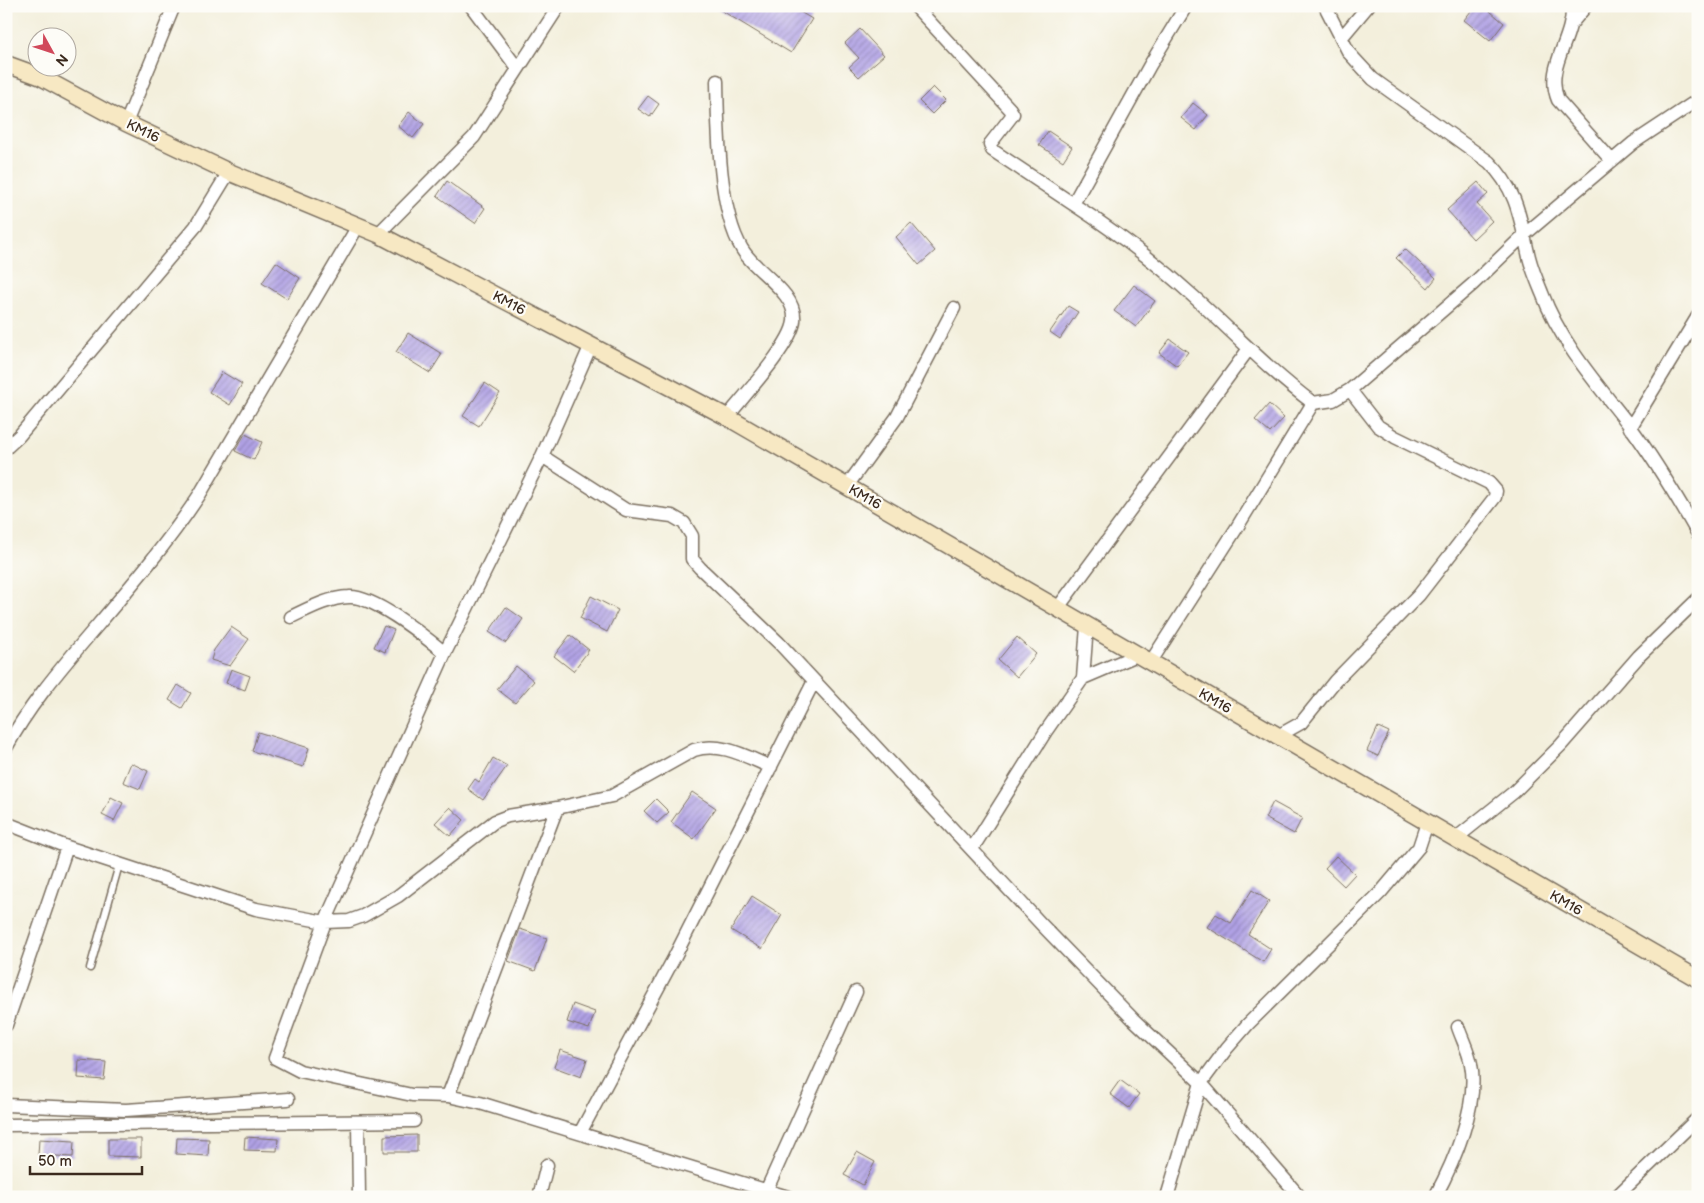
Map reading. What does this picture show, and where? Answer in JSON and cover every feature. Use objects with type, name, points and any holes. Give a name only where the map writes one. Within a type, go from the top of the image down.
[{"type":"street","points":[[126,122],[174,6]]},
{"type":"street","points":[[471,6],[518,69]]},
{"type":"street","points":[[378,234],[474,137],[559,6]]},
{"type":"street","points":[[915,6],[1013,114],[990,144],[992,150],[1146,256],[1194,297],[1248,350],[1313,403],[1333,400],[1350,390],[1473,284],[1524,235],[1633,143],[1698,100]]},
{"type":"street","points":[[1073,204],[1150,64],[1186,6]]},
{"type":"street","points":[[1325,6],[1358,65],[1373,79],[1489,162],[1501,174],[1513,194],[1530,260],[1556,325],[1594,381],[1630,428],[1698,534]]},
{"type":"street","points":[[1342,37],[1368,6]]},
{"type":"street","points":[[1572,6],[1571,24],[1553,75],[1552,88],[1558,100],[1612,161]]},
{"type":"street","points":[[1571,24],[1586,6]]},
{"type":"street","name":"KM16","points":[[6,64],[38,76],[126,122],[229,172],[378,234],[727,418],[1698,979]]},
{"type":"street","points":[[717,80],[718,146],[731,225],[742,250],[791,302],[794,321],[789,337],[727,418]]},
{"type":"street","points":[[6,448],[19,436],[196,226],[229,172]]},
{"type":"street","points":[[6,748],[30,710],[56,675],[174,534],[200,494],[358,226]]},
{"type":"street","points":[[847,486],[897,417],[954,308]]},
{"type":"street","points":[[1630,428],[1698,316]]},
{"type":"street","points":[[591,345],[542,456],[445,653],[325,922],[275,1058],[300,1071],[412,1095],[448,1096],[480,1103],[767,1189],[788,1197]]},
{"type":"street","points":[[1057,609],[1248,350]]},
{"type":"street","points":[[1276,736],[1300,723],[1335,681],[1414,600],[1495,497],[1496,492],[1489,483],[1395,437],[1378,426],[1350,390]]},
{"type":"street","points":[[1083,678],[1143,659],[1236,529],[1313,403]]},
{"type":"street","points":[[542,456],[626,510],[672,516],[684,523],[692,536],[692,558],[700,568],[779,643],[1133,1019],[1201,1084],[1300,1197]]},
{"type":"street","points":[[292,617],[326,601],[351,596],[402,619],[445,653]]},
{"type":"street","points":[[1455,839],[1514,792],[1560,745],[1639,656],[1698,599]]},
{"type":"street","points":[[972,850],[1046,731],[1083,678],[1087,626]]},
{"type":"street","points":[[580,1133],[674,958],[814,681]]},
{"type":"street","points":[[6,824],[66,848],[256,909],[325,922],[348,921],[363,916],[398,896],[495,821],[508,816],[612,796],[694,750],[706,746],[741,754],[771,767]]},
{"type":"street","points":[[448,1096],[557,808]]},
{"type":"street","points":[[1167,1197],[1201,1084],[1226,1048],[1381,892],[1419,847],[1427,823]]},
{"type":"street","points":[[6,1025],[66,848]]},
{"type":"street","points":[[767,1189],[856,992]]},
{"type":"street","points":[[1435,1197],[1458,1144],[1471,1101],[1473,1082],[1471,1063],[1458,1027]]},
{"type":"street","points":[[6,1105],[126,1110],[288,1099]]},
{"type":"street","points":[[1616,1197],[1698,1118]]},
{"type":"street","points":[[6,1125],[414,1121]]},
{"type":"street","points":[[358,1122],[359,1197]]},
{"type":"street","points":[[539,1197],[547,1165]]},
{"type":"lane","points":[[90,968],[119,865]]},
{"type":"building","points":[[714,6],[790,6],[812,19],[791,53]]},
{"type":"building","points":[[1475,6],[1484,6],[1504,23],[1490,41],[1464,20]]},
{"type":"building","points":[[860,29],[884,55],[859,77],[849,67],[859,58],[845,43]]},
{"type":"building","points":[[933,87],[946,100],[932,114],[919,101]]},
{"type":"building","points":[[648,96],[659,104],[650,117],[638,109]]},
{"type":"building","points":[[1193,103],[1208,115],[1196,130],[1181,118]]},
{"type":"building","points":[[409,112],[424,124],[413,138],[398,126]]},
{"type":"building","points":[[1048,131],[1072,147],[1063,161],[1039,145]]},
{"type":"building","points":[[447,181],[485,208],[475,223],[437,196]]},
{"type":"building","points":[[1478,182],[1488,194],[1477,204],[1492,221],[1473,239],[1447,210]]},
{"type":"building","points":[[911,223],[935,251],[919,265],[896,237]]},
{"type":"building","points":[[1405,249],[1436,278],[1428,288],[1396,258]]},
{"type":"building","points":[[276,262],[300,278],[287,299],[262,283]]},
{"type":"building","points":[[1134,285],[1155,301],[1136,327],[1114,311]]},
{"type":"building","points":[[1068,306],[1078,312],[1060,339],[1050,332]]},
{"type":"building","points":[[408,333],[442,354],[430,373],[396,352]]},
{"type":"building","points":[[1170,339],[1188,352],[1177,366],[1159,353]]},
{"type":"building","points":[[222,372],[242,384],[230,405],[209,392]]},
{"type":"building","points":[[485,383],[500,393],[479,426],[463,416]]},
{"type":"building","points":[[1269,404],[1284,418],[1270,433],[1255,420]]},
{"type":"building","points":[[245,434],[262,442],[254,460],[235,451]]},
{"type":"building","points":[[591,596],[618,610],[607,632],[580,618]]},
{"type":"building","points":[[506,607],[523,619],[506,643],[489,632]]},
{"type":"building","points":[[384,626],[394,630],[385,652],[374,647]]},
{"type":"building","points":[[231,627],[249,639],[230,666],[211,660],[214,650]]},
{"type":"building","points":[[570,635],[589,650],[573,671],[554,656]]},
{"type":"building","points":[[1017,637],[1036,654],[1017,677],[998,660]]},
{"type":"building","points":[[516,666],[534,681],[515,703],[497,689]]},
{"type":"building","points":[[231,669],[250,676],[245,690],[226,683]]},
{"type":"building","points":[[178,685],[191,693],[182,708],[169,700]]},
{"type":"building","points":[[1378,727],[1389,732],[1378,756],[1367,751]]},
{"type":"building","points":[[258,732],[309,748],[303,767],[252,751]]},
{"type":"building","points":[[493,758],[507,766],[483,800],[468,789],[475,779],[479,782]]},
{"type":"building","points":[[131,763],[148,771],[140,789],[123,782]]},
{"type":"building","points":[[692,792],[716,808],[694,839],[671,822]]},
{"type":"building","points":[[111,797],[123,803],[114,821],[102,815]]},
{"type":"building","points":[[656,799],[669,812],[657,823],[644,811]]},
{"type":"building","points":[[1273,802],[1302,818],[1294,834],[1265,818]]},
{"type":"building","points":[[450,807],[464,820],[450,836],[435,823]]},
{"type":"building","points":[[1336,856],[1355,874],[1344,886],[1325,868]]},
{"type":"building","points":[[1252,890],[1269,901],[1248,934],[1271,949],[1263,962],[1207,927],[1216,914],[1231,923]]},
{"type":"building","points":[[752,896],[782,915],[762,949],[731,930]]},
{"type":"building","points":[[520,929],[547,938],[535,971],[508,961]]},
{"type":"building","points":[[573,1004],[595,1012],[589,1029],[567,1022]]},
{"type":"building","points":[[560,1050],[587,1059],[581,1077],[554,1067]]},
{"type":"building","points":[[79,1060],[106,1062],[104,1080],[78,1078]]},
{"type":"building","points":[[1120,1080],[1139,1094],[1129,1108],[1110,1094]]},
{"type":"building","points":[[417,1135],[417,1152],[384,1152],[384,1136]]},
{"type":"building","points":[[245,1137],[278,1139],[277,1151],[244,1150]]},
{"type":"building","points":[[177,1138],[209,1139],[208,1156],[176,1154]]},
{"type":"building","points":[[39,1139],[74,1141],[73,1157],[38,1155]]},
{"type":"building","points":[[108,1139],[141,1139],[141,1157],[108,1156]]},
{"type":"building","points":[[857,1152],[875,1162],[863,1185],[844,1175]]}]
